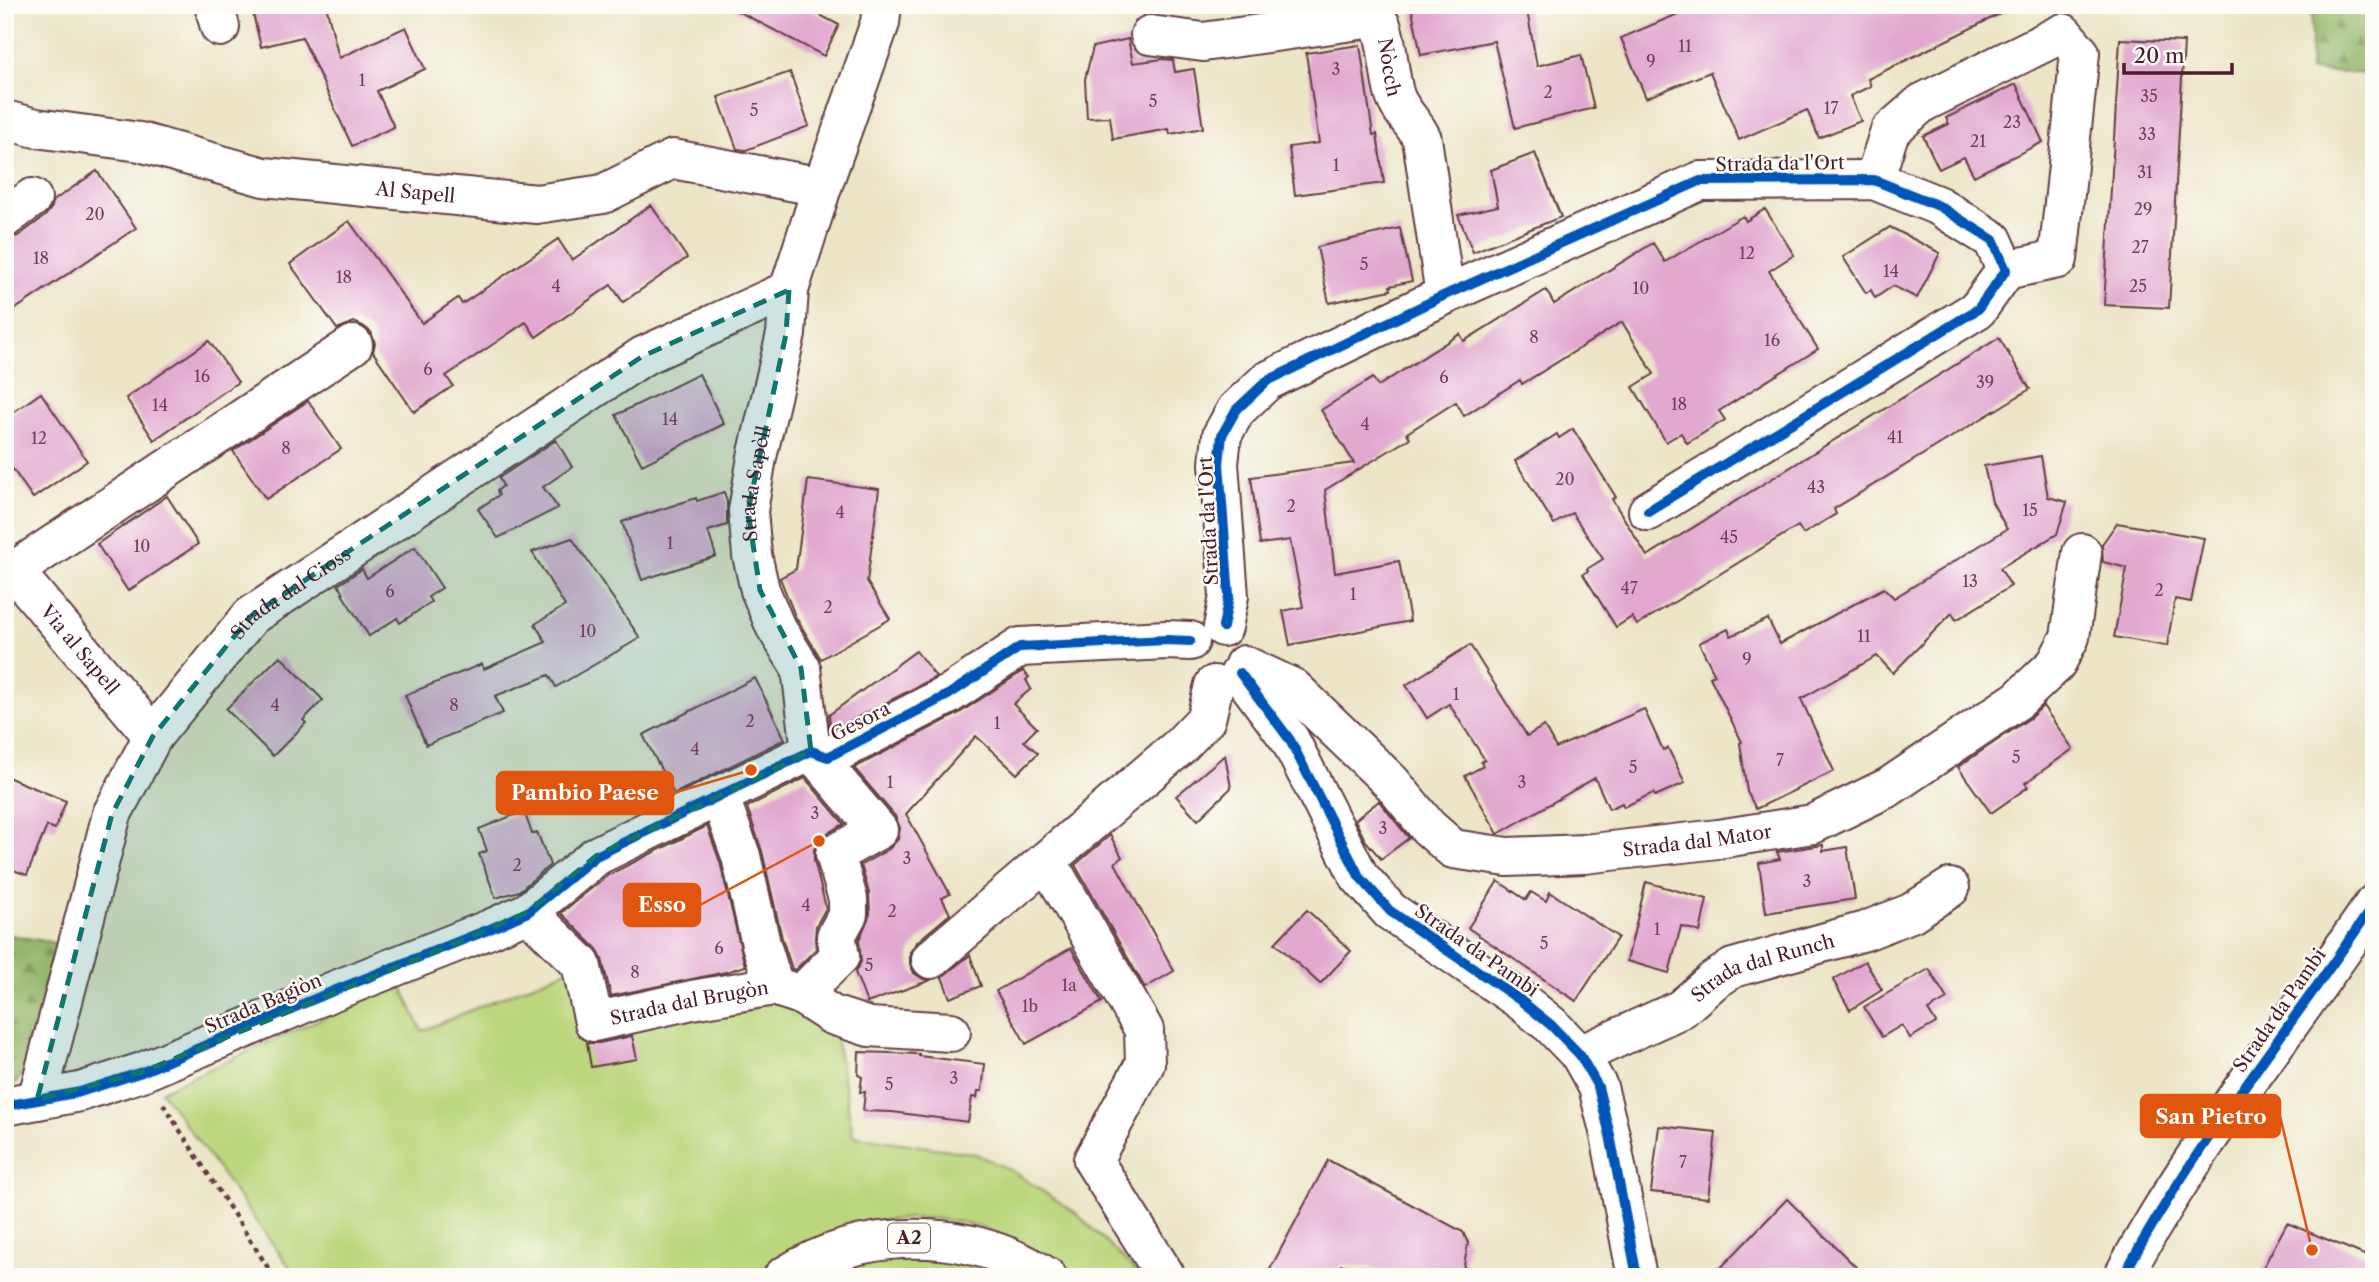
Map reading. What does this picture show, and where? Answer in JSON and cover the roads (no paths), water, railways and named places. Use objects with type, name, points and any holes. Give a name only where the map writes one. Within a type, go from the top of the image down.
[{"type":"main road","name":"Strada Sapèll","points":[[811,751],[801,668],[775,626],[760,590],[752,555],[748,511],[757,457],[786,334],[789,290],[880,23],[882,5]]},
{"type":"main road","name":"Nòcch","points":[[1150,35],[1203,42],[1367,19],[1375,20],[1381,25],[1395,96],[1402,110],[1417,127],[1422,139],[1445,295]]},
{"type":"main road","points":[[1648,511],[1978,309],[2006,270],[2059,259],[2080,53],[2063,33],[1922,103],[1890,131],[1874,180]]},
{"type":"main road","name":"Al Sapell","points":[[5,120],[36,128],[140,142],[264,177],[537,204],[603,194],[673,159],[822,187]]},
{"type":"main road","name":"Strada da l'Ort","points":[[1207,634],[1229,596],[1219,464],[1223,435],[1236,410],[1267,381],[1445,295],[1700,181],[1874,180],[1939,206],[1993,240],[2006,270]]},
{"type":"main road","name":"Strada dal Cioss","points":[[21,1103],[112,814],[153,736],[251,616],[643,356],[789,290]]},
{"type":"main road","points":[[9,569],[353,345]]},
{"type":"main road","name":"Strada dal Mator","points":[[1233,674],[1293,688],[1392,783],[1428,827],[1453,849],[1507,857],[1584,853],[1718,839],[1813,824],[1889,787],[2018,700],[2056,664],[2070,637],[2082,553]]},
{"type":"main road","name":"Via al Sapell","points":[[9,569],[20,578],[153,736]]},
{"type":"main road","points":[[931,959],[1180,747],[1206,719],[1233,674],[1244,646],[1239,637],[1207,634],[1187,661],[1190,670],[1196,678],[1205,683],[1233,674]]},
{"type":"main road","name":"Gesora","points":[[528,912],[596,856],[811,751],[828,757],[948,695],[1020,647],[1167,640],[1207,634]]},
{"type":"main road","name":"Strada da Pambi","points":[[1233,674],[1290,740],[1359,876],[1390,911],[1520,1000],[1551,1025],[1580,1055],[1598,1087],[1610,1135],[1637,1277]]},
{"type":"main road","points":[[788,990],[840,956],[836,936],[848,914],[848,899],[835,854],[878,830],[811,751]]},
{"type":"main road","points":[[719,795],[741,856],[761,944],[788,990],[832,1015],[869,1027],[951,1031]]},
{"type":"main road","points":[[1047,861],[1144,1030],[1145,1064],[1093,1160],[1165,1275]]},
{"type":"main road","name":"Strada dal Runch","points":[[1580,1055],[1681,1009],[1713,981],[1733,968],[1865,931],[1910,913],[1950,888]]},
{"type":"main road","name":"Strada da Pambi","points":[[2132,1269],[2199,1152],[2374,904]]},
{"type":"main road","name":"Strada Bagiòn","points":[[21,1103],[80,1092],[142,1072],[528,912]]},
{"type":"main road","name":"Strada dal Brugòn","points":[[528,912],[581,964],[594,1022],[692,1000],[788,990]]},
{"type":"main road","name":"A2","points":[[783,1277],[803,1264],[847,1247],[894,1238],[943,1239],[974,1246],[1003,1254],[1047,1277]]},
{"type":"place","name":"Pambio Paese","points":[[751,770]]},
{"type":"place","name":"Esso","points":[[819,841]]},
{"type":"place","name":"San Pietro","points":[[2312,1250]]}]
